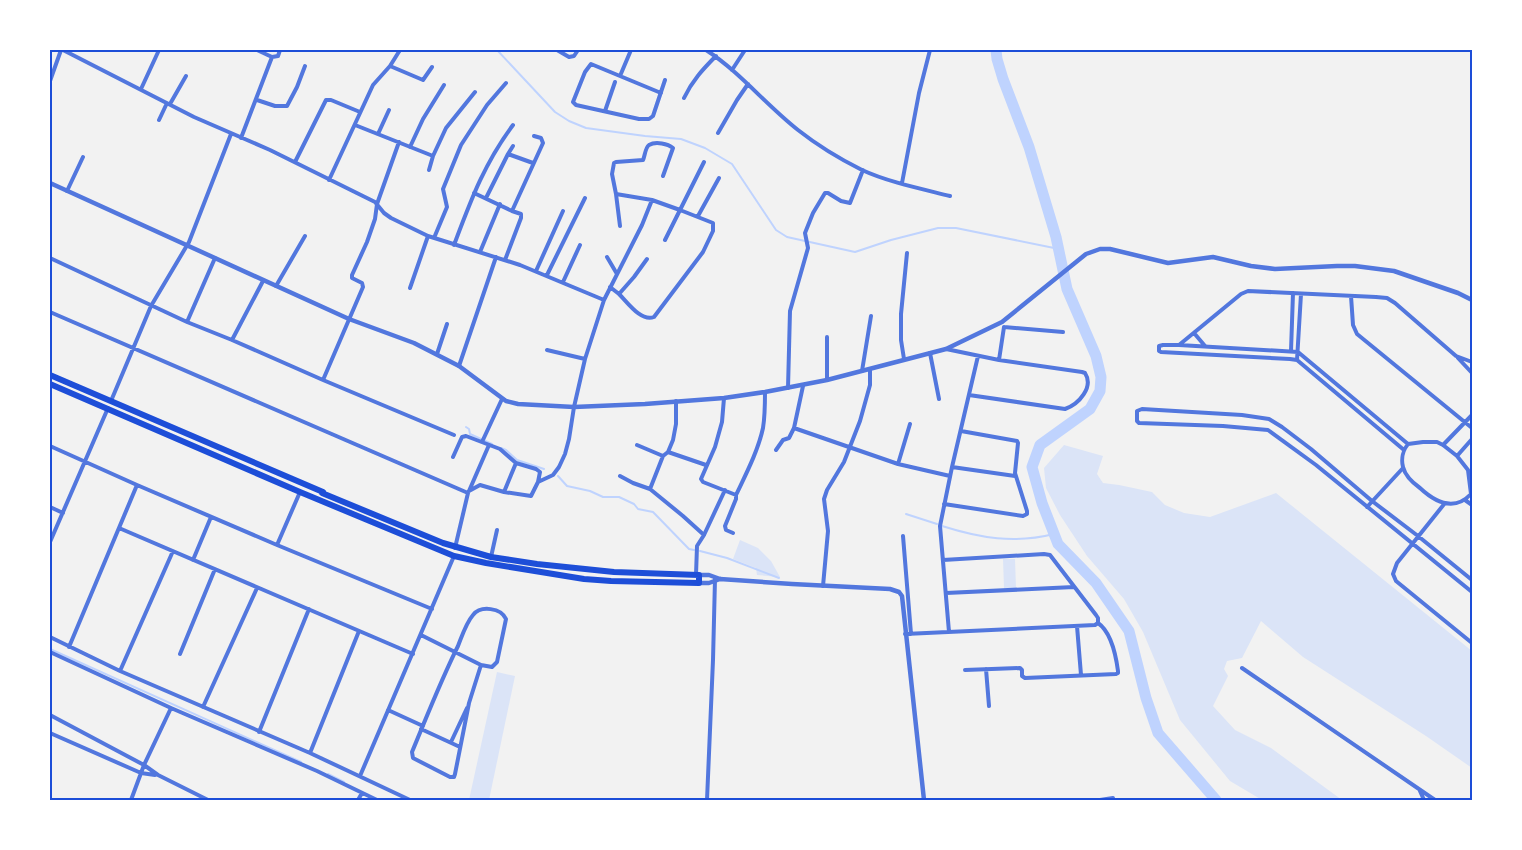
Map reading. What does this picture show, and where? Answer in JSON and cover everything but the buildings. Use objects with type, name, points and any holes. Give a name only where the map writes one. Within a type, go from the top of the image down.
[{"type":"highway","points":[[50,374],[322,493],[455,548],[491,557],[599,571],[698,574],[699,583],[599,580],[521,570],[454,556],[50,384]]},
{"type":"highway","points":[[599,571],[599,580]]},
{"type":"highway","points":[[676,574],[676,583]]},
{"type":"street","points":[[50,81],[62,50],[194,117],[295,162],[377,204],[391,218],[428,236],[536,271],[604,300]]},
{"type":"street","points":[[140,89],[159,50]]},
{"type":"street","points":[[257,50],[272,56],[278,56],[280,50]]},
{"type":"street","points":[[329,180],[373,85],[390,66],[400,50]]},
{"type":"street","points":[[557,50],[569,57],[574,56],[578,50]]},
{"type":"street","points":[[620,76],[629,50]]},
{"type":"street","points":[[706,50],[716,56],[798,130],[833,153],[863,170],[950,196]]},
{"type":"street","points":[[732,70],[745,50]]},
{"type":"street","points":[[902,183],[919,93],[930,50]]},
{"type":"street","points":[[241,138],[257,100],[272,56]]},
{"type":"street","points":[[684,98],[699,73],[716,56]]},
{"type":"street","points":[[660,93],[590,64],[573,100],[575,104],[639,119],[650,119],[653,117],[665,80]]},
{"type":"street","points":[[257,100],[275,106],[287,106],[306,66]]},
{"type":"street","points":[[390,66],[423,80],[432,67]]},
{"type":"street","points":[[159,120],[186,76]]},
{"type":"street","points":[[605,111],[615,82]]},
{"type":"street","points":[[434,238],[447,207],[444,189],[461,146],[488,105],[506,83]]},
{"type":"street","points":[[718,133],[748,84]]},
{"type":"street","points":[[410,147],[423,119],[444,85]]},
{"type":"street","points":[[429,170],[433,156],[446,128],[475,92]]},
{"type":"street","points":[[295,162],[326,100],[331,100],[360,112]]},
{"type":"street","points":[[378,134],[389,110]]},
{"type":"street","points":[[355,125],[433,156]]},
{"type":"street","points":[[454,244],[487,163],[513,125]]},
{"type":"street","points":[[111,401],[150,306],[187,246],[231,134]]},
{"type":"street","points":[[512,211],[543,142],[541,138],[534,136]]},
{"type":"street","points":[[323,380],[363,286],[362,283],[352,278],[352,275],[367,242],[377,204],[399,142]]},
{"type":"street","points":[[620,226],[612,174],[614,163],[643,160],[647,147],[651,144],[666,144],[673,148],[663,176]]},
{"type":"street","points":[[486,198],[514,146]]},
{"type":"street","points":[[508,154],[533,163]]},
{"type":"street","points":[[67,191],[83,157]]},
{"type":"street","points":[[666,240],[704,162]]},
{"type":"street","points":[[788,388],[790,311],[808,248],[804,233],[825,193],[850,203],[863,170]]},
{"type":"street","points":[[698,216],[719,178]]},
{"type":"street","points":[[50,183],[263,281],[349,319],[395,335],[437,354],[459,366],[502,399],[518,404],[574,407],[724,398],[802,386],[946,349],[1003,325],[1075,262],[1093,251],[1110,248],[1168,263],[1213,257],[1276,270],[1355,266],[1394,271],[1458,293],[1472,300]]},
{"type":"street","points":[[474,193],[521,214],[505,260]]},
{"type":"street","points":[[610,287],[642,316],[654,317],[703,252],[714,226],[713,222],[652,200],[616,194]]},
{"type":"street","points":[[547,276],[585,198]]},
{"type":"street","points":[[538,482],[553,475],[559,467],[569,439],[585,359],[604,300],[642,225],[652,200]]},
{"type":"street","points":[[480,252],[500,204]]},
{"type":"street","points":[[536,271],[563,211]]},
{"type":"street","points":[[276,286],[305,236]]},
{"type":"street","points":[[410,288],[428,236]]},
{"type":"street","points":[[563,282],[580,245]]},
{"type":"street","points":[[904,359],[901,340],[901,314],[907,253]]},
{"type":"street","points":[[459,366],[496,257]]},
{"type":"street","points":[[50,258],[150,306],[454,435]]},
{"type":"street","points":[[187,322],[215,258]]},
{"type":"street","points":[[607,258],[617,274]]},
{"type":"street","points":[[619,294],[647,259]]},
{"type":"street","points":[[232,340],[263,281]]},
{"type":"street","points":[[1179,345],[1246,292],[1387,298],[1456,356],[1472,373]]},
{"type":"street","points":[[1290,358],[1293,293]]},
{"type":"street","points":[[1297,360],[1301,294]]},
{"type":"street","points":[[1351,296],[1353,325],[1357,334],[1472,428]]},
{"type":"street","points":[[50,312],[469,492]]},
{"type":"street","points":[[862,371],[871,316]]},
{"type":"street","points":[[437,354],[447,324]]},
{"type":"street","points":[[1003,325],[1063,332]]},
{"type":"street","points":[[999,360],[1003,325]]},
{"type":"street","points":[[1194,333],[1205,346]]},
{"type":"street","points":[[827,337],[827,380]]},
{"type":"street","points":[[1404,450],[1297,360],[1290,358],[1161,352],[1158,348],[1161,345],[1179,345],[1298,352],[1408,444],[1430,442],[1443,445],[1457,456],[1468,470],[1471,494],[1465,500],[1456,503],[1445,503],[1436,500],[1424,492],[1403,468],[1404,450],[1408,444]]},
{"type":"street","points":[[1238,348],[1238,356]]},
{"type":"street","points":[[946,349],[999,360],[1085,372],[1088,378],[1086,391],[1073,406],[1066,409],[969,395]]},
{"type":"street","points":[[547,350],[585,359]]},
{"type":"street","points":[[930,353],[939,399]]},
{"type":"street","points":[[949,632],[940,526],[978,356]]},
{"type":"street","points":[[1456,356],[1472,362]]},
{"type":"street","points":[[823,586],[828,531],[824,498],[850,448],[870,385],[870,369]]},
{"type":"street","points":[[776,450],[783,440],[788,438],[794,428],[802,386]]},
{"type":"street","points":[[733,533],[726,530],[725,526],[762,430],[765,416],[765,392]]},
{"type":"street","points":[[724,398],[722,422],[714,447],[701,476],[703,482],[736,495]]},
{"type":"street","points":[[483,441],[502,399]]},
{"type":"street","points":[[650,489],[663,456],[668,452],[676,424],[676,401]]},
{"type":"street","points":[[50,542],[108,408]]},
{"type":"street","points":[[1472,580],[1372,501],[1304,444],[1269,419],[1242,415],[1142,409],[1137,412],[1137,421],[1139,423],[1222,426],[1268,430],[1316,465],[1472,592]]},
{"type":"street","points":[[1443,445],[1472,415]]},
{"type":"street","points":[[1268,430],[1269,419]]},
{"type":"street","points":[[898,464],[910,424]]},
{"type":"street","points":[[794,428],[898,464],[950,476]]},
{"type":"street","points":[[944,504],[1024,516],[1027,511],[1015,476],[1018,443],[1015,440],[960,431]]},
{"type":"street","points":[[453,458],[463,436],[483,441],[504,451],[516,463],[539,470],[538,482],[531,496],[504,492],[480,485],[469,492]]},
{"type":"street","points":[[1457,456],[1472,439]]},
{"type":"street","points":[[455,548],[469,492],[489,445]]},
{"type":"street","points":[[637,445],[663,456]]},
{"type":"street","points":[[50,446],[211,517],[432,609]]},
{"type":"street","points":[[668,452],[706,465]]},
{"type":"street","points":[[504,492],[516,463]]},
{"type":"street","points":[[952,467],[1015,476]]},
{"type":"street","points":[[1367,507],[1403,468]]},
{"type":"street","points":[[620,476],[650,489],[704,535]]},
{"type":"street","points":[[69,647],[137,485]]},
{"type":"street","points":[[725,490],[697,546],[698,574],[717,579],[897,590],[902,596],[908,634]]},
{"type":"street","points":[[277,545],[300,492]]},
{"type":"street","points":[[1465,500],[1472,506]]},
{"type":"street","points":[[1445,503],[1397,563],[1393,572],[1396,581],[1472,643]]},
{"type":"street","points":[[50,507],[63,513]]},
{"type":"street","points":[[193,560],[211,517]]},
{"type":"street","points":[[119,528],[413,654]]},
{"type":"street","points":[[491,557],[497,530]]},
{"type":"street","points":[[903,536],[908,634],[924,800]]},
{"type":"street","points":[[120,672],[173,551]]},
{"type":"street","points":[[943,560],[1050,555],[1096,614],[1098,618],[1097,624]]},
{"type":"street","points":[[360,776],[454,556]]},
{"type":"street","points":[[180,654],[215,569]]},
{"type":"street","points":[[699,583],[709,583],[717,579]]},
{"type":"street","points":[[707,800],[717,579]]},
{"type":"street","points":[[946,592],[1074,586]]},
{"type":"street","points":[[204,707],[257,588]]},
{"type":"street","points":[[259,732],[309,609]]},
{"type":"street","points":[[421,635],[455,651],[481,664],[493,667],[497,662],[506,621],[505,616],[501,612],[486,609],[475,612],[455,651],[412,752],[412,757],[450,777],[455,775],[469,703],[481,664]]},
{"type":"street","points":[[908,634],[1097,624],[1102,625],[1113,646],[1118,672],[1116,674],[1025,678],[1022,676],[1020,668],[965,670]]},
{"type":"street","points":[[1078,626],[1081,675]]},
{"type":"street","points":[[310,753],[359,631]]},
{"type":"street","points":[[50,637],[120,672],[310,753],[410,800]]},
{"type":"street","points":[[50,652],[171,708],[317,771],[377,800]]},
{"type":"street","points":[[1242,668],[1435,800]]},
{"type":"street","points":[[986,669],[989,706]]},
{"type":"street","points":[[451,742],[469,703]]},
{"type":"street","points":[[131,800],[144,765],[171,708]]},
{"type":"street","points":[[388,710],[460,747]]},
{"type":"street","points":[[50,716],[208,800]]},
{"type":"street","points":[[50,733],[141,774],[158,775]]},
{"type":"street","points":[[1420,791],[1424,800]]},
{"type":"street","points":[[358,800],[362,792]]},
{"type":"street","points":[[1100,800],[1113,798]]},
{"type":"shaded area","points":[[1064,445],[1103,456],[1097,474],[1103,483],[1152,492],[1165,505],[1184,513],[1210,517],[1276,493],[1472,651],[1472,768],[1303,657],[1261,621],[1242,658],[1227,661],[1224,669],[1228,676],[1213,706],[1235,730],[1271,748],[1342,800],[1262,800],[1230,781],[1180,720],[1143,632],[1124,599],[1087,556],[1060,515],[1046,488],[1044,468]]},
{"type":"shaded area","points":[[740,540],[758,548],[771,561],[780,577],[757,575],[756,568],[733,559]]},
{"type":"shaded area","points":[[1003,559],[1015,559],[1016,588],[1004,588]]},
{"type":"shaded area","points":[[497,672],[515,676],[489,800],[469,800]]},
{"type":"waterway","points":[[497,50],[555,112],[569,121],[586,128],[681,139],[705,148],[732,164],[776,230],[787,237],[855,252],[891,240],[938,228],[956,228],[1059,249]]},
{"type":"waterway","points":[[996,50],[1003,79],[1029,147],[1056,237],[1067,289],[1096,356],[1101,377],[1100,391],[1090,409],[1040,445],[1032,467],[1042,503],[1058,544],[1096,583],[1129,631],[1146,698],[1158,733],[1216,800]]},
{"type":"waterway","points":[[466,427],[469,429],[470,434],[492,444]]},
{"type":"waterway","points":[[501,448],[517,460],[544,469]]},
{"type":"waterway","points":[[558,476],[567,486],[590,491],[603,497],[619,497],[634,504],[638,509],[653,512],[689,549],[694,550]]},
{"type":"waterway","points":[[906,514],[937,524]]},
{"type":"waterway","points":[[942,526],[970,534],[997,538],[1025,539],[1054,534]]},
{"type":"waterway","points":[[700,551],[727,558],[779,578]]},
{"type":"waterway","points":[[50,649],[301,762]]},
{"type":"waterway","points":[[328,774],[344,782]]}]
